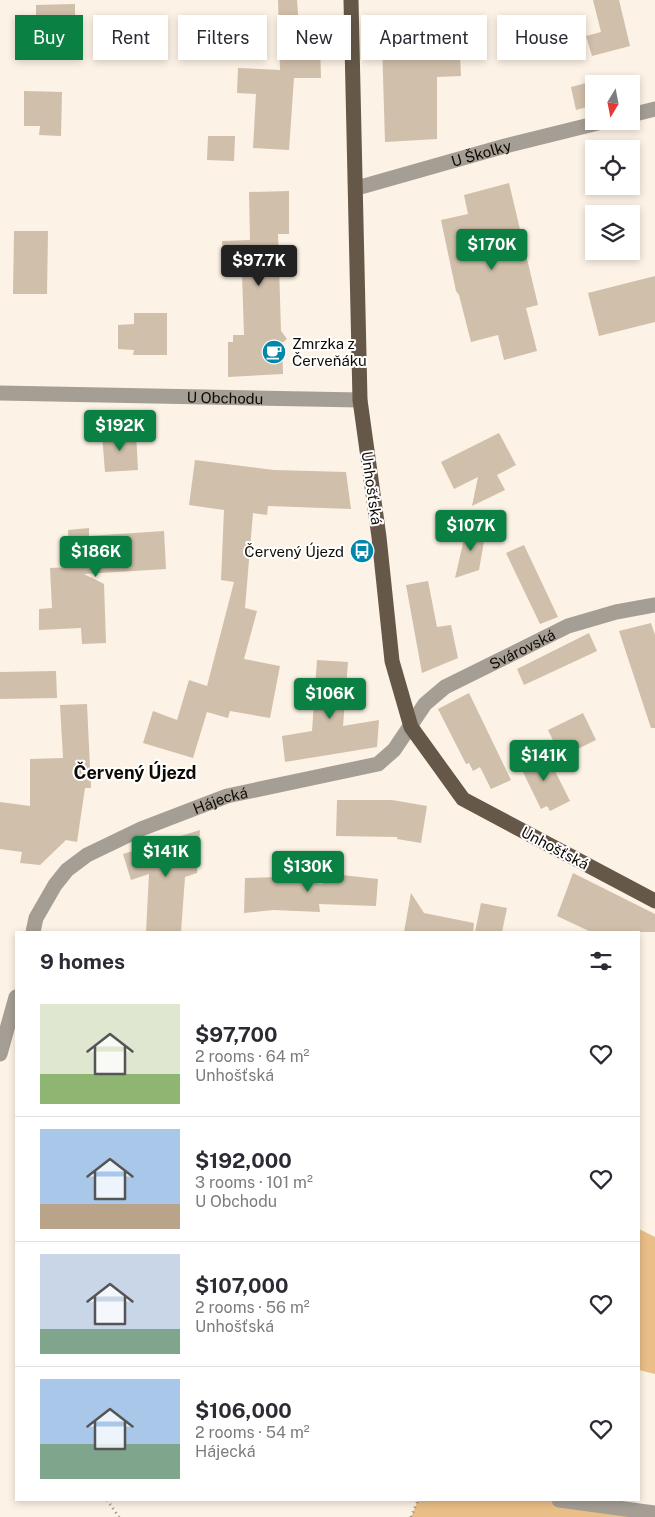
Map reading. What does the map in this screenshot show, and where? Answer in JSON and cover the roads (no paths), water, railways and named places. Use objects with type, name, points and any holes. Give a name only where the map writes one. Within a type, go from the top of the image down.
[{"type":"main road","name":"Unhošťská","points":[[351,0],[357,188],[360,400],[379,537],[392,661],[411,727],[463,799],[655,902]]},
{"type":"street","points":[[640,113],[655,109]]},
{"type":"street","name":"U Školky","points":[[357,188],[505,146],[585,126]]},
{"type":"street","name":"U Obchodu","points":[[0,393],[360,400]]},
{"type":"street","name":"Svárovská","points":[[411,727],[425,704],[440,690],[509,654],[568,626],[616,612],[655,605]]},
{"type":"street","name":"Hájecká","points":[[33,931],[36,918],[55,885],[67,870],[87,855],[142,829],[228,796],[378,764],[394,750],[411,727]]},
{"type":"street","points":[[0,1054],[15,1000]]},
{"type":"street","points":[[566,1501],[655,1513]]},
{"type":"place","name":"Zmrzka z Červeňáku","points":[[274,352]]},
{"type":"place","name":"Červený Újezd","points":[[362,551]]},
{"type":"district","name":"Červený Újezd","points":[[135,772]]}]
